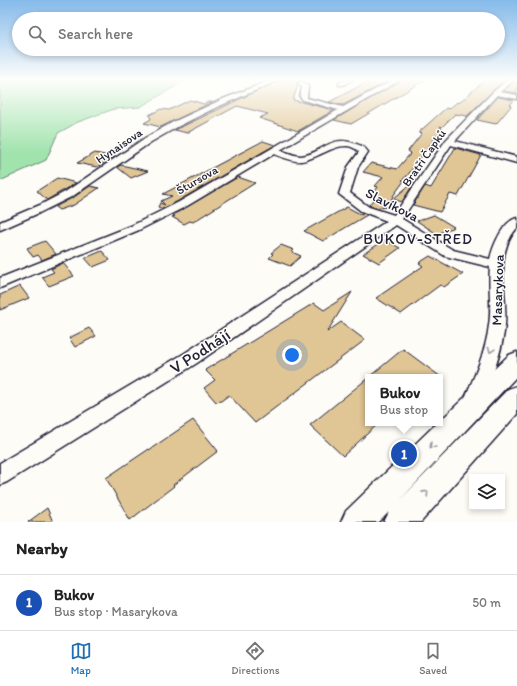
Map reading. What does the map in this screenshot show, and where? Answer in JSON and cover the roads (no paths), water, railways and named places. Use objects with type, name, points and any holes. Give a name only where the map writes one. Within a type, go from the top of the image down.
[{"type":"street","name":"Hynaisova","points":[[0,226],[42,208],[68,194],[176,124],[217,104]]},
{"type":"street","points":[[326,104],[344,109]]},
{"type":"street","name":"Štursova","points":[[0,283],[135,228],[183,204],[352,104]]},
{"type":"street","name":"Bratří Čapků","points":[[396,220],[449,142],[485,104]]},
{"type":"street","points":[[449,142],[517,160]]},
{"type":"street","name":"Slavíkova","points":[[273,151],[299,159],[310,157],[334,144],[345,143],[362,148],[364,152],[353,167],[344,194],[365,209],[396,220],[449,253],[496,264]]},
{"type":"street","name":"V Podhájí","points":[[0,475],[191,358],[396,220]]},
{"type":"street","name":"Masarykova","points":[[469,409],[484,373],[496,335],[499,311],[496,264],[498,250],[502,238],[508,229],[517,221]]},
{"type":"street","name":"Masarykova","points":[[357,522],[517,361]]},
{"type":"street","points":[[400,522],[517,397]]},
{"type":"place","name":"Bukov","points":[[404,454]]},
{"type":"district","name":"BUKOV-STŘED","points":[[418,239]]}]
